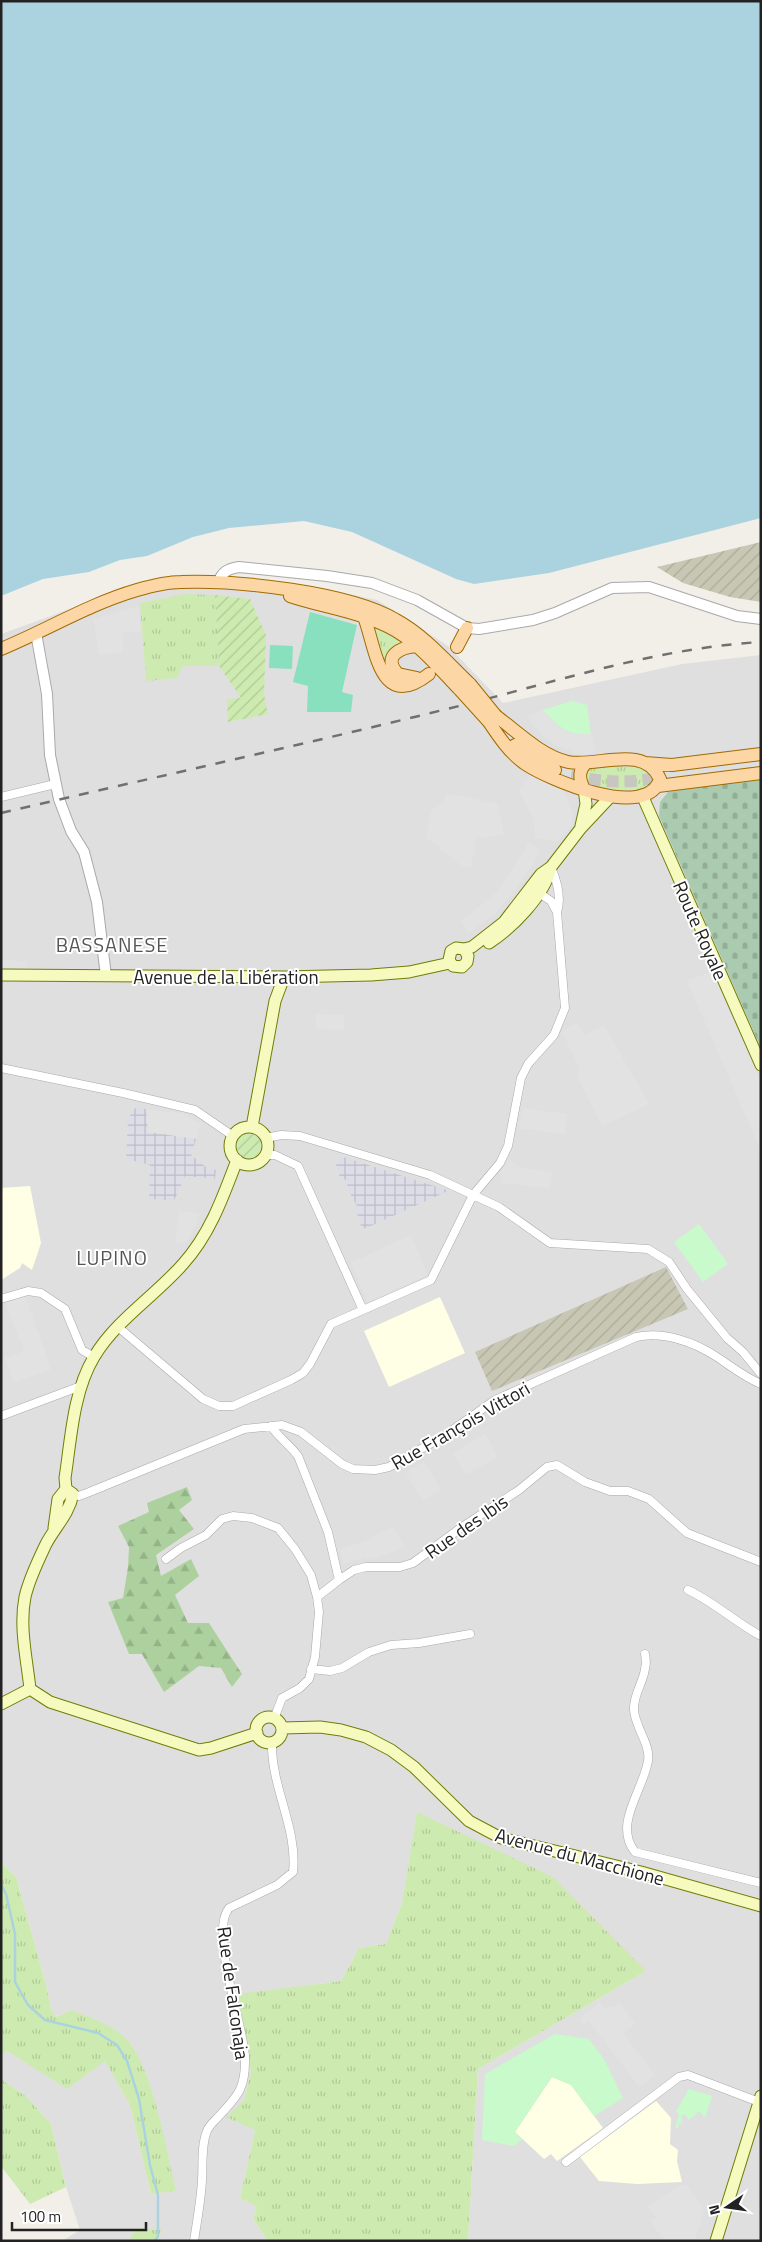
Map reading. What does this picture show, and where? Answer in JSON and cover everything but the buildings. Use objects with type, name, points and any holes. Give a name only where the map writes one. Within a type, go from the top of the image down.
[{"type":"main road","points":[[1,649],[93,606],[139,590],[180,582],[262,587],[324,596],[371,608],[394,618],[418,633],[523,752],[550,768],[572,773]]},
{"type":"main road","points":[[262,587],[364,617],[389,627],[417,646],[465,687]]},
{"type":"main road","points":[[364,617],[378,665],[384,678],[400,685],[410,684],[427,676],[404,676],[398,674],[393,668],[393,656],[398,650],[407,646],[417,646]]},
{"type":"main road","points":[[456,648],[467,628]]},
{"type":"main road","points":[[493,719],[550,755],[567,762],[586,763],[604,760],[633,760],[645,764],[656,772],[660,779],[761,773]]},
{"type":"main road","points":[[493,719],[506,748],[523,762],[553,779],[610,797],[642,795],[650,792],[662,779],[761,762]]},
{"type":"main road","points":[[645,764],[672,764],[761,754]]},
{"type":"main road","points":[[581,828],[586,804],[580,776],[582,768],[586,763]]},
{"type":"main road","points":[[662,779],[761,766]]},
{"type":"main road","name":"Route Royale","points":[[642,795],[761,1066]]},
{"type":"main road","points":[[466,953],[498,928],[518,906],[541,874],[551,866],[581,828],[610,797]]},
{"type":"main road","points":[[466,953],[502,935],[544,895],[551,866]]},
{"type":"main road","name":"Avenue de la Libération","points":[[1,975],[284,977],[409,972],[450,963],[456,967],[462,967],[467,962],[466,953]]},
{"type":"main road","points":[[266,976],[275,1000]]},
{"type":"main road","points":[[252,1127],[275,1000],[284,977]]},
{"type":"main road","points":[[252,1127],[258,1129],[266,1138],[268,1144],[265,1155],[262,1159],[252,1164],[242,1163],[237,1160],[231,1149],[233,1136],[241,1129],[252,1127]]},
{"type":"main road","points":[[30,1689],[24,1632],[25,1598],[35,1567],[54,1528],[71,1504],[65,1478],[81,1386],[94,1357],[118,1327],[184,1264],[198,1245],[220,1206],[237,1160]]},
{"type":"main road","points":[[1,1704],[30,1689]]},
{"type":"main road","points":[[30,1689],[50,1702],[199,1750],[257,1733]]},
{"type":"main road","points":[[262,1720],[278,1723],[280,1737],[272,1743],[262,1741],[257,1733],[257,1728],[262,1720]]},
{"type":"main road","name":"Avenue du Macchione","points":[[278,1723],[341,1730],[366,1737],[391,1750],[414,1767],[469,1820],[501,1838],[641,1872],[761,1906]]},
{"type":"main road","points":[[716,2241],[760,2099]]},
{"type":"street","points":[[218,583],[222,574],[228,568],[239,567],[372,583],[417,600],[467,628],[479,629],[533,620],[556,613],[612,588],[649,587],[737,616],[761,619]]},
{"type":"street","points":[[36,633],[47,694],[50,755],[57,787],[71,831],[84,852],[97,902],[106,976]]},
{"type":"street","points":[[1,797],[51,785],[57,787]]},
{"type":"street","points":[[118,1327],[203,1399],[219,1406],[233,1406],[303,1373],[331,1324],[432,1280],[474,1195],[500,1163],[508,1146],[521,1078],[528,1064],[554,1035],[565,1008],[557,912],[560,902],[556,878],[551,866]]},
{"type":"street","points":[[557,912],[544,895],[558,892]]},
{"type":"street","points":[[1,1068],[195,1110],[233,1136]]},
{"type":"street","points":[[266,1138],[280,1135],[300,1136],[430,1176],[499,1207],[550,1243],[648,1249],[664,1257],[728,1338],[744,1352],[761,1374]]},
{"type":"street","points":[[265,1155],[275,1155],[298,1166],[364,1310]]},
{"type":"street","points":[[1,1299],[28,1291],[41,1293],[65,1309],[82,1350],[94,1357]]},
{"type":"street","name":"Rue François Vittori","points":[[69,1492],[79,1496],[244,1429],[282,1425],[301,1432],[342,1464],[354,1468],[375,1470],[397,1463],[444,1436],[495,1400],[628,1340],[649,1334],[673,1338],[696,1345],[743,1376],[761,1384]]},
{"type":"street","points":[[1,1416],[81,1386]]},
{"type":"street","points":[[271,1426],[277,1435],[298,1456],[328,1532],[339,1580]]},
{"type":"street","name":"Rue des Ibis","points":[[318,1597],[354,1570],[366,1566],[400,1567],[413,1563],[462,1526],[519,1490],[547,1467],[556,1465],[585,1482],[610,1491],[628,1491],[649,1499],[687,1532],[761,1562]]},
{"type":"street","points":[[166,1559],[181,1548],[206,1535],[222,1519],[233,1516],[252,1518],[278,1528],[295,1549],[311,1575],[318,1597],[319,1612],[315,1657],[309,1679],[282,1698],[278,1723]]},
{"type":"street","points":[[688,1590],[706,1598],[739,1624],[761,1636]]},
{"type":"street","points":[[311,1669],[330,1671],[342,1668],[370,1652],[391,1645],[419,1643],[470,1634]]},
{"type":"street","points":[[645,1654],[646,1668],[635,1699],[634,1711],[649,1760],[628,1821],[626,1835],[629,1845],[635,1852],[761,1883]]},
{"type":"street","name":"Rue de Falconaja","points":[[194,2241],[202,2187],[206,2133],[211,2124],[238,2096],[245,2072],[245,2054],[225,1952],[222,1922],[224,1913],[229,1908],[277,1885],[293,1872],[294,1863],[290,1831],[274,1778],[272,1743]]},
{"type":"street","points":[[566,2162],[679,2077],[688,2075],[760,2099]]},
{"type":"shaded area","points":[[761,542],[761,602],[730,597],[683,583],[657,567]]},
{"type":"shaded area","points":[[235,579],[321,589],[377,600],[448,646],[503,703],[682,664],[761,655],[761,2241],[468,2241],[478,2069],[646,1971],[417,1812],[402,1903],[386,1944],[359,1948],[341,1981],[238,1995],[251,2072],[244,2100],[255,2130],[240,2198],[257,2207],[253,2219],[268,2241],[158,2241],[161,2230],[136,2228],[129,2241],[62,2241],[80,2230],[66,2187],[51,2124],[27,2097],[1,2079],[1,2055],[7,2051],[67,2088],[105,2060],[130,2105],[151,2194],[161,2129],[72,2010],[56,2017],[51,2009],[16,1877],[1,1862],[1,634],[142,583]]},
{"type":"shaded area","points":[[139,606],[141,632],[123,633],[123,652],[99,655],[93,619]]},
{"type":"shaded area","points":[[543,710],[563,730],[578,735],[591,734],[596,752],[576,758],[571,751],[559,747],[540,734],[527,716]]},
{"type":"shaded area","points":[[531,774],[562,787],[573,814],[571,826],[556,842],[535,838],[534,821],[519,789]]},
{"type":"shaded area","points":[[446,794],[497,803],[504,834],[476,839],[471,867],[463,867],[426,837],[431,811],[443,803]]},
{"type":"shaded area","points":[[526,842],[540,848],[536,860],[516,889],[496,913],[468,934],[461,921],[498,891],[526,847]]},
{"type":"shaded area","points":[[1,960],[27,961],[28,970],[3,970]]},
{"type":"shaded area","points":[[712,971],[761,1083],[761,1151],[687,981]]},
{"type":"shaded area","points":[[316,1014],[344,1015],[344,1030],[316,1029]]},
{"type":"shaded area","points":[[577,1022],[584,1035],[604,1025],[649,1104],[602,1126],[578,1078],[579,1067],[562,1032]]},
{"type":"shaded area","points":[[135,1108],[146,1109],[148,1132],[196,1139],[191,1155],[207,1168],[216,1170],[215,1179],[185,1176],[174,1201],[149,1199],[150,1165],[126,1159],[128,1119]]},
{"type":"shaded area","points":[[523,1108],[567,1114],[565,1134],[518,1128]]},
{"type":"shaded area","points":[[146,1109],[183,1114],[201,1124],[196,1139],[148,1132]]},
{"type":"shaded area","points":[[340,1156],[448,1191],[364,1229],[356,1212],[359,1210],[347,1188],[345,1179],[342,1180],[338,1173],[336,1164]]},
{"type":"shaded area","points":[[509,1158],[518,1167],[552,1172],[550,1188],[501,1183],[500,1172]]},
{"type":"shaded area","points":[[30,1186],[41,1243],[32,1270],[22,1263],[20,1268],[1,1280],[1,1188]]},
{"type":"shaded area","points":[[179,1211],[199,1214],[196,1226],[186,1242],[175,1243]]},
{"type":"shaded area","points":[[411,1235],[427,1275],[368,1302],[350,1263]]},
{"type":"shaded area","points":[[666,1267],[688,1309],[492,1391],[475,1352]]},
{"type":"shaded area","points":[[25,1295],[51,1369],[14,1383],[5,1358],[24,1351],[5,1303]]},
{"type":"shaded area","points":[[440,1297],[465,1353],[389,1387],[364,1331]]},
{"type":"shaded area","points":[[485,1434],[498,1456],[466,1475],[453,1453]]},
{"type":"shaded area","points":[[424,1461],[441,1490],[423,1501],[406,1473]]},
{"type":"shaded area","points":[[394,1527],[405,1547],[374,1559],[366,1560],[365,1557],[344,1564],[339,1549],[373,1539],[372,1536]]},
{"type":"shaded area","points":[[600,2003],[604,2008],[614,2007],[620,2003],[635,2024],[623,2033],[655,2075],[639,2087],[589,2021],[583,2025],[579,2019]]},
{"type":"shaded area","points":[[552,2077],[571,2085],[603,2128],[557,2161],[551,2154],[544,2159],[515,2132]]},
{"type":"shaded area","points":[[656,2101],[671,2118],[670,2144],[678,2150],[677,2161],[682,2182],[637,2184],[599,2181],[580,2157]]},
{"type":"shaded area","points":[[687,2185],[704,2209],[700,2227],[694,2241],[665,2241],[650,2221],[656,2217],[648,2207],[676,2187]]},
{"type":"green space","points":[[185,594],[215,595],[219,666],[183,666],[177,678],[146,681],[140,603]]},
{"type":"green space","points":[[215,595],[250,599],[266,635],[264,695],[268,714],[228,722],[227,699],[241,698],[219,666]]},
{"type":"green space","points":[[310,612],[357,625],[342,692],[353,695],[351,712],[307,712],[308,686],[293,682]]},
{"type":"green space","points":[[378,627],[402,643],[386,674],[374,631],[374,628]]},
{"type":"green space","points":[[270,645],[293,646],[292,669],[269,668]]},
{"type":"green space","points":[[572,701],[587,705],[591,734],[569,732],[543,710]]},
{"type":"green space","points":[[596,765],[646,768],[652,778],[652,783],[641,790],[594,789],[586,783],[585,774],[588,768]]},
{"type":"green space","points":[[761,777],[761,1048],[659,816],[660,802],[668,792]]},
{"type":"green space","points":[[249,1134],[258,1137],[261,1146],[258,1155],[249,1158],[240,1155],[237,1146],[240,1137]]},
{"type":"green space","points":[[699,1224],[728,1264],[703,1282],[674,1242]]},
{"type":"green space","points":[[187,1487],[192,1500],[179,1510],[194,1529],[156,1555],[161,1576],[191,1559],[199,1576],[175,1595],[188,1623],[209,1623],[242,1674],[232,1687],[221,1668],[199,1666],[164,1692],[142,1654],[129,1654],[108,1602],[123,1598],[128,1567],[129,1547],[118,1526],[149,1512],[147,1503]]},
{"type":"green space","points":[[417,1812],[553,1877],[646,1971],[478,2069],[468,2241],[268,2241],[253,2219],[257,2207],[240,2198],[255,2130],[226,2117],[244,2100],[251,2072],[238,1994],[341,1981],[359,1948],[386,1944],[402,1903]]},
{"type":"green space","points":[[1,1862],[16,1877],[51,2009],[56,2017],[72,2010],[102,2023],[123,2036],[138,2055],[152,2092],[164,2134],[176,2191],[151,2194],[130,2105],[105,2061],[67,2089],[7,2051],[1,2055]]},
{"type":"green space","points":[[555,2034],[589,2039],[604,2059],[623,2098],[594,2116],[571,2085],[552,2077],[515,2132],[522,2139],[514,2146],[482,2140],[485,2074]]},
{"type":"green space","points":[[1,2079],[27,2097],[51,2124],[66,2187],[30,2204],[1,2166]]},
{"type":"green space","points":[[689,2089],[712,2096],[705,2118],[699,2111],[689,2120],[685,2114],[681,2116],[682,2124],[679,2123],[678,2128],[675,2128],[679,2115],[676,2111]]},
{"type":"green space","points":[[136,2228],[161,2230],[158,2241],[129,2241]]},
{"type":"water","points":[[1,1],[761,1],[761,518],[549,573],[474,584],[456,579],[352,532],[304,521],[229,528],[193,537],[147,556],[120,560],[89,572],[43,579],[1,596]]},
{"type":"waterway","points":[[1,1884],[6,1894],[15,1934],[15,1982],[28,2005],[45,2020],[98,2033],[117,2045],[127,2061],[139,2099],[150,2165],[158,2195],[158,2236],[155,2241]]},
{"type":"tunnel","points":[[571,776],[618,781],[665,777]]},
{"type":"railway","points":[[1,813],[395,722],[643,659],[682,651],[761,642]]},
{"type":"district","name":"BASSANESE","points":[[112,944]]},
{"type":"district","name":"LUPINO","points":[[112,1257]]}]
